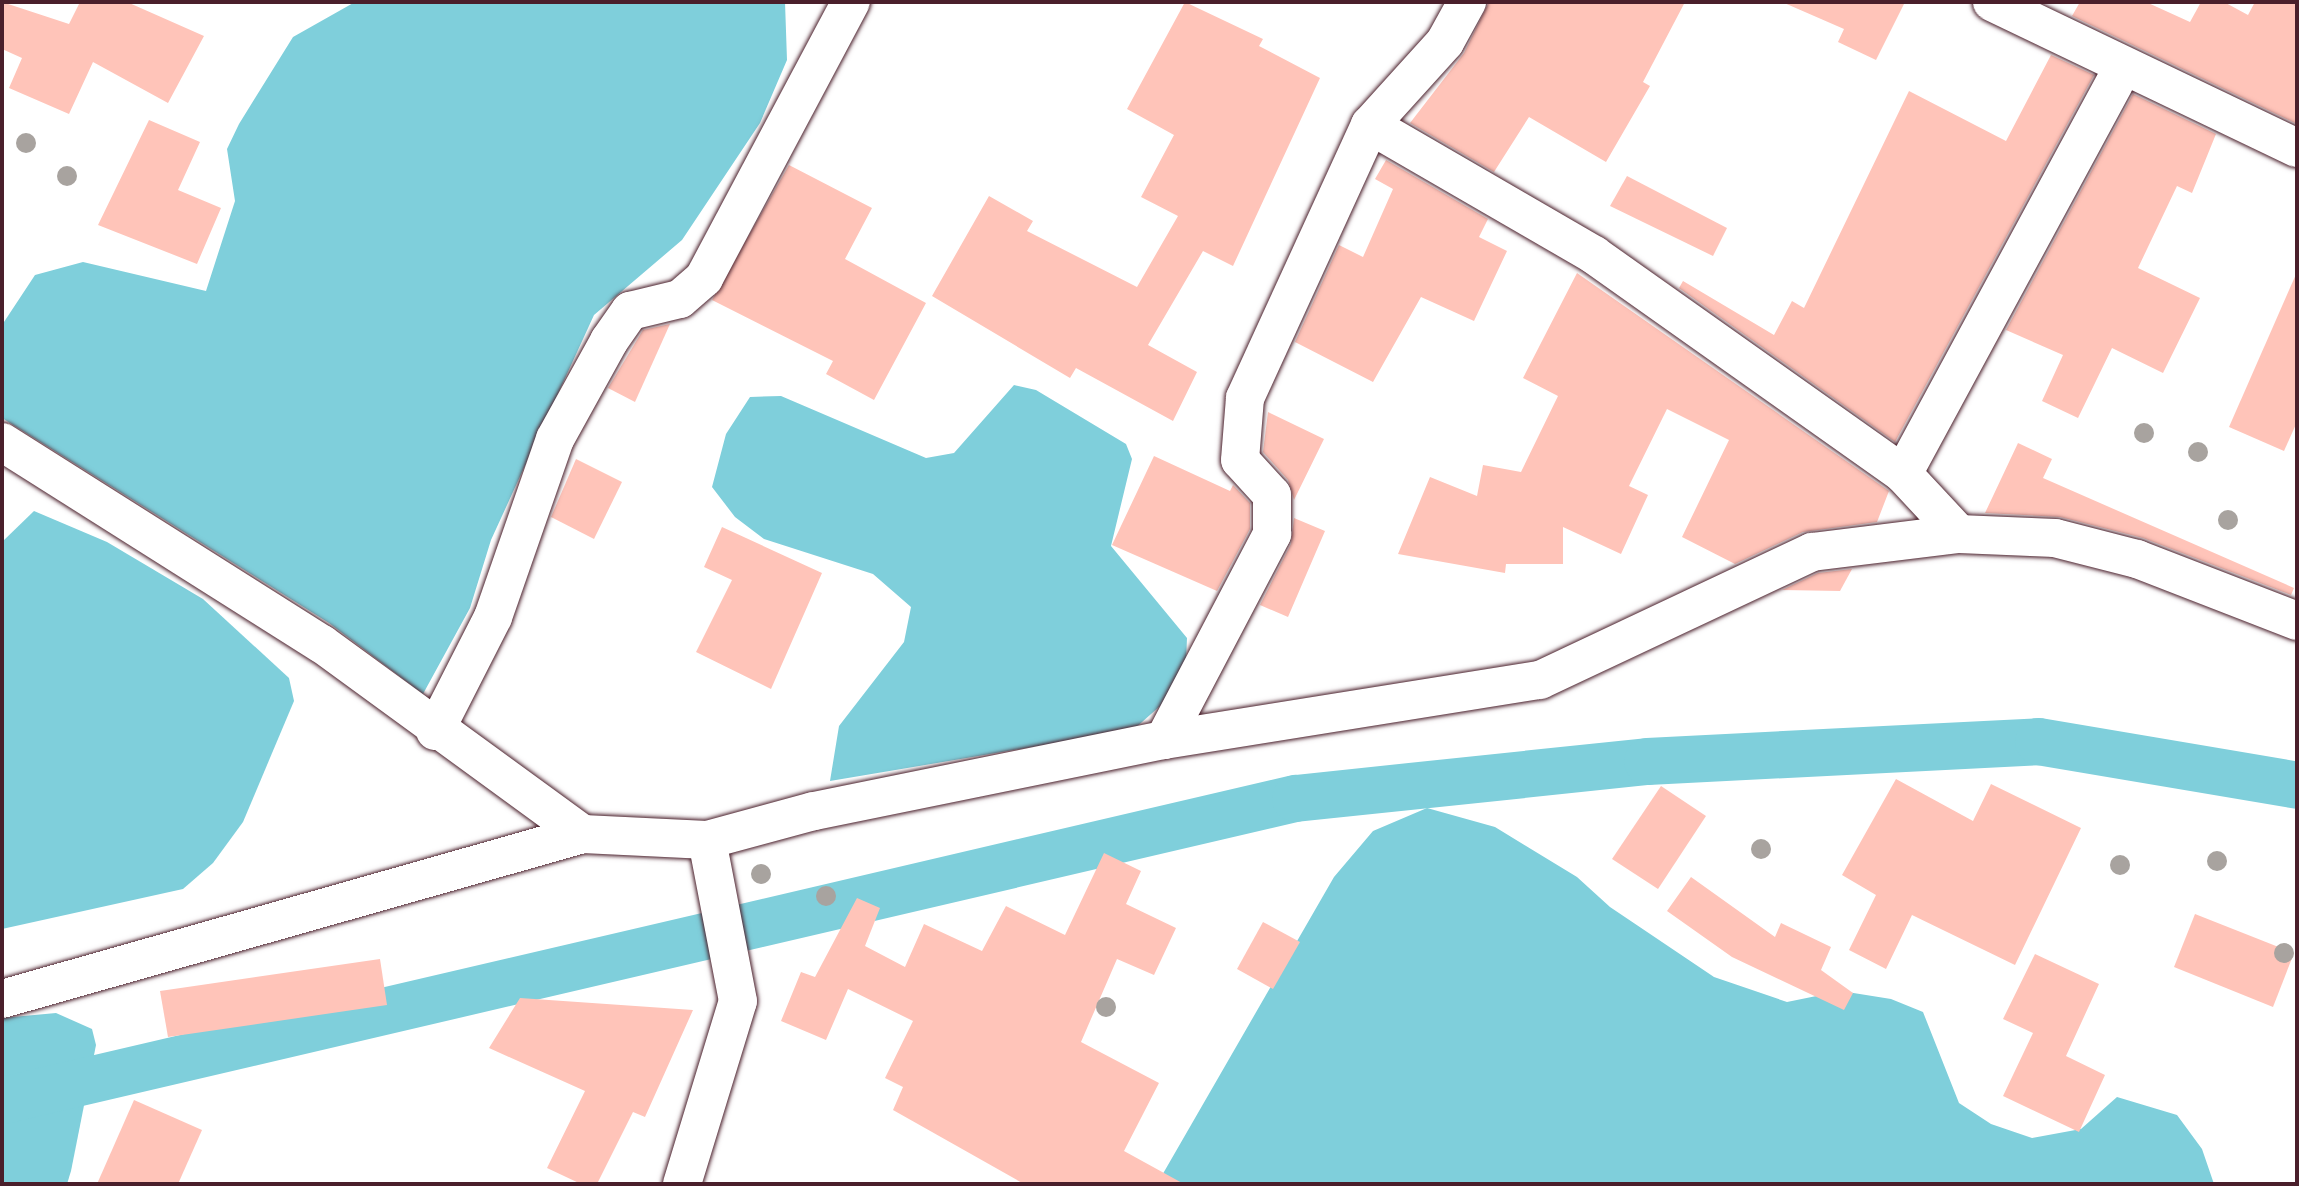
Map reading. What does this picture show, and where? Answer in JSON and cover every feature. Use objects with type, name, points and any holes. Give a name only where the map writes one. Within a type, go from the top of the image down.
[{"type":"street","points":[[435,731],[493,617],[555,439],[609,341],[630,311],[680,299],[704,278],[851,2]]},
{"type":"street","points":[[1164,740],[1272,534],[1272,495],[1240,460],[1245,398],[1370,125],[1446,42],[1466,2]]},
{"type":"street","points":[[1992,2],[2297,148]]},
{"type":"street","points":[[1903,474],[2123,67]]},
{"type":"street","points":[[1370,125],[1594,255],[1903,474],[1959,534]]},
{"type":"street","points":[[2,442],[322,644],[435,731],[583,834],[711,856],[814,811],[1164,740],[1540,680],[1812,552],[1959,534],[2055,538],[2137,559],[2297,621]]},
{"type":"street","points":[[2,999],[583,834]]},
{"type":"street","points":[[682,1184],[738,1000],[711,856]]},
{"type":"water","points":[[355,2],[785,2],[787,60],[760,123],[682,240],[594,315],[491,540],[470,608],[423,694],[329,623],[2,418],[2,325],[35,275],[83,262],[206,291],[235,201],[227,149],[239,124],[293,37]]},
{"type":"water","points":[[1014,385],[1036,390],[1126,444],[1132,459],[1111,546],[1187,638],[1186,662],[1168,699],[1133,730],[830,781],[839,726],[904,642],[911,607],[873,574],[764,539],[735,517],[712,487],[726,434],[750,397],[781,396],[926,458],[954,453]]},
{"type":"water","points":[[34,511],[107,542],[203,599],[289,678],[294,701],[243,822],[213,863],[183,889],[2,929],[2,542]]},
{"type":"water","points":[[1427,808],[1495,827],[1577,877],[1610,907],[1714,977],[1787,1002],[1841,991],[1891,999],[1923,1012],[1959,1103],[1991,1124],[2032,1138],[2081,1129],[2117,1097],[2177,1115],[2202,1149],[2214,1184],[1157,1184],[1334,877],[1373,831]]},
{"type":"water","points":[[56,1013],[92,1029],[96,1045],[67,1184],[2,1184],[2,1018]]},
{"type":"building","points":[[2,2],[69,24],[80,2],[127,2],[204,36],[168,103],[93,62],[69,114],[9,88],[22,58],[2,49]]},
{"type":"building","points":[[1185,2],[1263,39],[1259,46],[1320,78],[1233,266],[1203,251],[1148,345],[1197,372],[1173,421],[1076,368],[1070,378],[932,296],[989,196],[1033,221],[1027,231],[1137,287],[1178,216],[1141,197],[1174,135],[1127,109]]},
{"type":"building","points":[[1489,2],[1685,2],[1643,82],[1650,86],[1606,162],[1529,117],[1494,172],[1410,123],[1464,53]]},
{"type":"building","points":[[1782,2],[1905,2],[1876,60],[1838,42],[1844,29]]},
{"type":"building","points":[[2080,2],[2146,2],[2190,22],[2201,2],[2224,2],[2248,15],[2255,2],[2297,2],[2297,124],[2072,16]]},
{"type":"building","points":[[2051,55],[2094,75],[1895,442],[1679,288],[1683,281],[1774,335],[1792,301],[1804,308],[1909,91],[2006,141]]},
{"type":"building","points":[[2133,94],[2216,134],[2192,193],[2177,186],[2138,268],[2200,298],[2163,373],[2112,348],[2078,418],[2042,401],[2063,355],[2006,330]]},
{"type":"building","points":[[149,120],[200,142],[178,190],[221,208],[197,264],[98,225]]},
{"type":"building","points":[[1386,160],[1488,219],[1479,237],[1507,251],[1474,321],[1421,297],[1373,382],[1295,342],[1339,245],[1363,257],[1393,189],[1375,179]]},
{"type":"building","points":[[789,165],[872,208],[845,259],[926,303],[874,400],[826,374],[833,361],[712,300]]},
{"type":"building","points":[[1627,176],[1727,228],[1713,256],[1610,206]]},
{"type":"building","points":[[2297,272],[2297,422],[2284,451],[2229,427]]},
{"type":"building","points":[[1577,273],[1889,491],[1877,522],[1803,532],[1735,564],[1682,537],[1729,440],[1667,409],[1629,486],[1648,495],[1621,554],[1563,527],[1563,564],[1506,564],[1505,573],[1398,554],[1430,477],[1477,496],[1483,465],[1521,472],[1558,396],[1523,378]]},
{"type":"building","points":[[670,324],[635,402],[608,388],[643,330]]},
{"type":"building","points":[[1268,412],[1324,439],[1294,500],[1288,480],[1263,452]]},
{"type":"building","points":[[2018,443],[2052,459],[2043,478],[2294,588],[2291,595],[2143,538],[2060,517],[1985,513]]},
{"type":"building","points":[[1154,456],[1230,491],[1233,485],[1250,503],[1250,529],[1217,591],[1112,545]]},
{"type":"building","points":[[576,459],[622,482],[594,539],[551,517]]},
{"type":"building","points":[[1294,518],[1325,531],[1288,617],[1260,605],[1291,544]]},
{"type":"building","points":[[722,527],[822,573],[771,689],[696,652],[732,580],[704,567]]},
{"type":"building","points":[[1852,569],[1840,591],[1782,590],[1818,573]]},
{"type":"building","points":[[1896,779],[1973,821],[1991,784],[2081,828],[2015,965],[1912,915],[1886,969],[1849,950],[1876,895],[1842,875]]},
{"type":"building","points":[[1661,786],[1706,816],[1658,889],[1612,859]]},
{"type":"building","points":[[1104,853],[1141,871],[1126,904],[1176,928],[1154,975],[1117,959],[1081,1042],[1159,1083],[1124,1151],[1184,1184],[1024,1184],[893,1110],[903,1087],[885,1078],[913,1021],[848,989],[826,1040],[781,1021],[801,972],[815,977],[857,898],[880,908],[865,946],[905,967],[924,924],[982,951],[1006,906],[1065,935]]},
{"type":"building","points":[[1691,877],[1775,937],[1781,923],[1831,947],[1821,970],[1853,993],[1844,1010],[1732,957],[1667,911]]},
{"type":"building","points":[[2195,914],[2294,953],[2273,1007],[2174,967]]},
{"type":"building","points":[[1263,922],[1300,942],[1273,989],[1237,969]]},
{"type":"building","points":[[2035,954],[2099,984],[2066,1056],[2105,1075],[2079,1132],[2003,1096],[2033,1033],[2003,1019]]},
{"type":"building","points":[[380,959],[387,1005],[168,1037],[160,991]]},
{"type":"building","points":[[520,998],[693,1010],[645,1117],[633,1112],[597,1184],[581,1184],[547,1168],[585,1091],[489,1048]]},
{"type":"building","points":[[134,1100],[202,1130],[178,1184],[97,1184]]},
{"type":"waterway","points":[[2,1100],[1295,798],[1647,761],[2038,741],[2297,785]]}]
